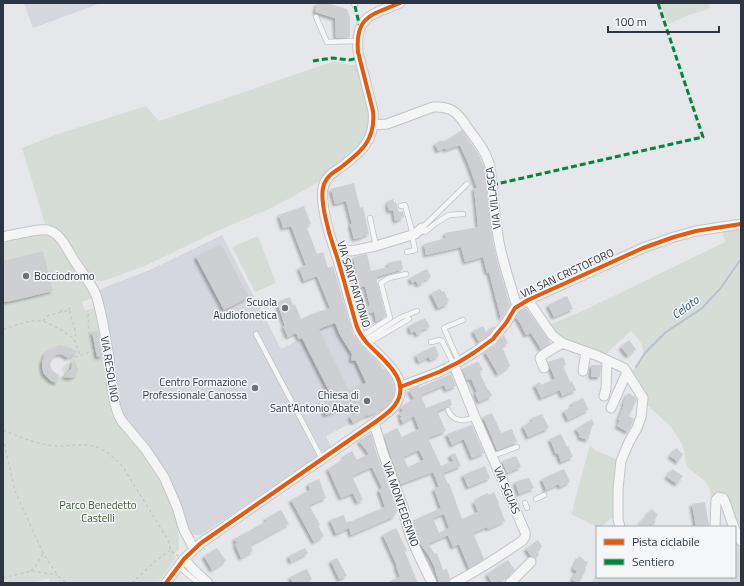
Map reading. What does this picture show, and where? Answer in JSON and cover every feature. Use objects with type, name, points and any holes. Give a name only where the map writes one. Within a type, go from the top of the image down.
[{"type":"street","name":"VIA SANT'ANTONIO","points":[[400,3],[370,16],[358,31],[358,52],[373,111],[373,125],[369,139],[364,148],[356,156],[329,176],[324,185],[322,200],[331,241],[338,260],[357,327],[365,340],[390,366],[398,378],[400,387]]},
{"type":"street","name":"VIA VILLASCA","points":[[373,125],[387,124],[433,107],[445,107],[456,113],[461,118],[484,151],[489,161],[500,251],[517,307]]},
{"type":"street","name":"VIA SAN CRISTOFORO","points":[[400,387],[457,363],[475,352],[493,339],[514,310],[528,300],[643,248],[696,231],[741,224]]},
{"type":"street","name":"VIA RESOLINO","points":[[3,237],[39,230],[49,230],[53,232],[60,238],[92,287],[100,310],[118,416],[146,450],[164,477],[178,507],[184,530],[194,549]]},
{"type":"street","name":"VIA SANT'ANTONIO","points":[[338,260],[351,251],[376,246],[417,233]]},
{"type":"street","name":"VIA SANT'ANTONIO","points":[[334,247],[351,251]]},
{"type":"street","points":[[528,300],[552,334],[562,343],[624,368],[643,398],[641,417],[621,461],[618,489],[618,519],[620,526]]},
{"type":"street","points":[[544,368],[540,358],[542,355],[556,348],[562,343]]},
{"type":"street","points":[[583,371],[586,352]]},
{"type":"street","points":[[604,396],[606,389],[607,360]]},
{"type":"street","name":"VIA SGUAS","points":[[454,583],[498,557],[522,541],[526,536],[475,417],[457,363]]},
{"type":"street","points":[[611,408],[626,372]]},
{"type":"street","points":[[166,583],[184,558],[201,543],[389,412],[399,399],[400,387]]},
{"type":"street","name":"VIA MONTEDENNO","points":[[374,423],[404,510],[405,520],[432,583]]},
{"type":"street","points":[[715,526],[716,500],[719,497],[723,498],[727,506],[733,526]]},
{"type":"street","points":[[736,532],[741,541]]},
{"type":"street","points":[[184,558],[208,583]]},
{"type":"street","points":[[510,583],[531,562]]},
{"type":"lane","points":[[316,17],[327,42],[357,40]]},
{"type":"lane","points":[[417,233],[467,184]]},
{"type":"lane","points":[[401,206],[405,205],[417,233],[415,250],[407,252]]},
{"type":"lane","points":[[417,233],[449,215],[463,214]]},
{"type":"lane","points":[[370,218],[376,246]]},
{"type":"lane","points":[[365,340],[390,318],[381,283],[389,278],[406,274]]},
{"type":"lane","points":[[365,340],[400,318],[417,311]]},
{"type":"lane","points":[[365,340],[409,320]]},
{"type":"lane","points":[[457,363],[444,328],[463,320]]},
{"type":"lane","points":[[256,334],[326,455]]},
{"type":"lane","points":[[431,342],[442,341],[457,363]]},
{"type":"lane","points":[[448,410],[451,416],[456,419],[464,420],[475,417]]},
{"type":"lane","points":[[492,456],[517,446]]},
{"type":"lane","points":[[536,499],[544,495]]},
{"type":"lane","points":[[178,566],[198,583]]},
{"type":"path","points":[[70,305],[69,310],[76,333],[74,339]]},
{"type":"path","points":[[61,312],[62,308]]},
{"type":"path","points":[[43,321],[47,316],[69,310]]},
{"type":"path","points":[[69,359],[93,351],[89,335],[88,310]]},
{"type":"path","points":[[3,329],[30,321],[43,321],[60,329],[74,339],[80,355]]},
{"type":"path","points":[[3,430],[46,445],[59,447],[86,445],[95,446],[104,450],[122,467],[153,514],[170,546],[170,550],[132,583]]},
{"type":"path","points":[[3,438],[15,492],[43,553],[57,575],[66,583]]},
{"type":"path","points":[[31,571],[43,553]]},
{"type":"path","points":[[3,578],[31,571],[57,575]]},
{"type":"shaded area","points":[[24,3],[101,3],[33,28]]},
{"type":"shaded area","name":"Centro Formazione Professionale Canossa","points":[[222,235],[281,349],[319,329],[335,323],[340,335],[356,361],[370,353],[378,360],[383,369],[387,367],[395,381],[395,392],[394,400],[390,404],[378,410],[379,411],[368,416],[367,415],[326,436],[331,447],[201,535],[193,535],[189,533],[167,474],[160,462],[123,418],[119,407],[100,290],[152,269]]},
{"type":"green space","points":[[660,3],[710,3],[709,9],[689,15],[668,24]]},
{"type":"green space","points":[[335,61],[350,65],[357,65],[369,115],[367,134],[355,150],[317,183],[303,191],[269,209],[217,231],[145,266],[103,281],[97,281],[90,278],[56,229],[45,224],[22,148],[58,134],[146,106],[159,121]]},
{"type":"green space","points":[[741,227],[741,535],[730,506],[715,496],[711,502],[710,490],[705,481],[687,467],[682,444],[671,427],[644,402],[630,373],[640,362],[643,352],[640,342],[636,336],[631,331],[604,357],[563,342],[547,326],[589,308],[725,242],[722,230]]},
{"type":"green space","name":"Parco Benedetto Castelli","points":[[35,234],[50,236],[55,239],[88,288],[92,298],[82,302],[85,311],[94,308],[104,355],[114,416],[139,447],[157,474],[173,506],[178,521],[179,550],[174,555],[176,557],[158,583],[50,583],[49,578],[34,583],[3,583],[3,243]],"holes":[[[60,354],[65,356],[70,362],[64,365],[62,369],[64,376],[58,377],[59,375],[53,371],[50,363],[54,357]]]},
{"type":"green space","points":[[258,236],[276,283],[255,292],[232,247]]},
{"type":"green space","points":[[590,445],[595,450],[618,460],[615,476],[613,517],[602,526],[596,526],[571,514],[574,508],[573,507]]},
{"type":"green space","points":[[736,541],[740,549],[741,547],[741,583],[591,583],[596,575],[596,578],[736,578]]},
{"type":"building","points":[[317,3],[327,3],[347,9],[350,18],[350,37],[336,38],[335,18],[315,12]]},
{"type":"building","points":[[462,130],[478,153],[484,167],[493,243],[510,305],[501,319],[489,272],[487,273],[483,257],[465,262],[461,247],[426,255],[424,244],[446,238],[445,233],[478,227],[474,188],[477,188],[460,145],[438,151],[435,144],[442,140],[443,142]]},
{"type":"building","points":[[354,183],[360,208],[363,207],[369,234],[354,239],[346,201],[335,204],[331,189]]},
{"type":"building","points":[[393,199],[394,203],[396,202],[399,212],[403,211],[404,217],[395,221],[393,210],[389,211],[387,204],[389,203],[388,201]]},
{"type":"building","points":[[304,206],[311,224],[306,225],[317,254],[323,252],[328,268],[333,266],[353,334],[388,374],[392,381],[394,394],[387,406],[353,423],[350,417],[357,413],[352,403],[326,415],[320,403],[332,397],[302,338],[299,339],[296,333],[288,337],[283,326],[285,326],[277,302],[290,297],[293,305],[295,304],[301,319],[330,308],[317,276],[304,281],[299,268],[306,265],[291,226],[283,228],[279,215]],"holes":[[[335,323],[340,335],[352,354],[351,360],[356,361],[366,383],[349,391],[319,329]]]},
{"type":"building","points":[[221,244],[249,297],[224,310],[196,257]]},
{"type":"building","name":"Bocciodromo","points":[[43,251],[53,291],[3,302],[3,261]]},
{"type":"building","points":[[367,254],[371,271],[388,267],[388,263],[401,260],[403,269],[376,277],[386,316],[376,321],[374,312],[360,315],[358,309],[370,306],[365,286],[353,290],[351,283],[358,281],[353,257]]},
{"type":"building","points":[[427,269],[431,277],[418,285],[416,281],[412,283],[410,278]]},
{"type":"building","points":[[440,289],[442,292],[444,291],[449,301],[447,302],[448,304],[438,308],[431,293]]},
{"type":"building","points":[[567,296],[573,309],[554,317],[548,305]]},
{"type":"building","points":[[526,308],[551,343],[541,349],[531,333],[526,335],[516,317],[519,312]]},
{"type":"building","points":[[425,318],[430,327],[422,330],[422,332],[417,335],[415,331],[411,333],[409,326]]},
{"type":"building","points":[[483,326],[486,332],[494,326],[495,327],[489,335],[479,342],[473,331]]},
{"type":"building","points":[[98,331],[103,356],[97,357],[92,332]]},
{"type":"building","points":[[504,335],[508,343],[502,346],[510,366],[498,374],[485,352],[497,344]]},
{"type":"building","points":[[629,340],[636,349],[628,356],[621,347]]},
{"type":"building","points":[[59,345],[65,346],[77,352],[68,358],[60,354],[56,355],[52,359],[50,365],[51,369],[59,375],[57,383],[51,381],[44,374],[42,362],[45,354],[49,350]]},
{"type":"building","points":[[435,346],[439,356],[430,360],[429,357],[419,362],[416,355]]},
{"type":"building","points":[[563,357],[566,365],[563,366],[570,382],[572,381],[576,390],[562,396],[560,390],[541,398],[535,385],[540,382],[541,385],[555,379],[548,362]]},
{"type":"building","points":[[74,359],[78,369],[76,376],[71,378],[64,377],[71,369]]},
{"type":"building","points":[[479,362],[483,370],[479,372],[492,396],[479,402],[475,393],[477,392],[471,379],[467,380],[462,369]]},
{"type":"building","points":[[591,365],[601,365],[600,377],[591,377]]},
{"type":"building","points":[[451,374],[456,386],[446,390],[444,385],[421,395],[426,408],[450,399],[452,405],[437,411],[446,431],[428,438],[441,466],[453,461],[450,455],[455,453],[461,466],[443,473],[448,484],[449,483],[462,519],[478,512],[474,502],[478,500],[477,498],[494,492],[505,521],[488,529],[487,527],[473,533],[484,559],[469,568],[459,544],[453,547],[448,535],[428,544],[435,554],[437,553],[443,570],[447,569],[450,579],[446,583],[439,583],[434,566],[419,542],[412,521],[441,508],[434,489],[439,487],[433,472],[401,484],[384,435],[397,428],[402,437],[419,429],[414,416],[403,423],[400,418],[402,417],[399,414],[403,411],[401,407],[414,399],[409,390],[419,386],[419,388]],"holes":[[[419,450],[424,460],[408,467],[403,457]],[[444,514],[449,528],[439,533],[433,518]]]},
{"type":"building","points":[[628,393],[637,399],[629,416],[634,419],[628,432],[617,426],[620,420],[618,420],[624,405],[623,404]]},
{"type":"building","points":[[583,398],[588,410],[568,420],[564,411],[573,406],[572,403]]},
{"type":"building","points":[[492,413],[501,433],[512,429],[517,442],[497,450],[483,417]]},
{"type":"building","points":[[542,414],[549,428],[528,437],[523,426],[533,421],[532,418]]},
{"type":"building","points":[[592,419],[594,424],[588,440],[579,437],[580,435],[576,429]]},
{"type":"building","points":[[472,425],[484,453],[472,458],[464,439],[452,445],[447,434]]},
{"type":"building","points":[[371,433],[377,455],[398,511],[394,512],[395,516],[351,535],[349,528],[336,534],[330,520],[344,515],[346,522],[352,521],[385,507],[379,490],[382,488],[372,467],[352,476],[363,500],[357,502],[353,493],[341,498],[328,469],[345,458],[344,456],[352,451],[357,460],[369,454],[359,441]]},
{"type":"building","points":[[561,434],[573,457],[561,462],[550,439]]},
{"type":"building","points":[[676,448],[683,454],[678,462],[670,456]]},
{"type":"building","points":[[516,456],[521,467],[507,473],[502,461]]},
{"type":"building","points":[[485,466],[490,478],[468,487],[463,475]]},
{"type":"building","points":[[564,469],[570,482],[560,487],[559,484],[546,490],[542,479]]},
{"type":"building","points":[[672,469],[683,476],[677,484],[667,477]]},
{"type":"building","points":[[529,478],[534,488],[519,494],[515,482]]},
{"type":"building","points":[[319,479],[326,498],[309,505],[324,536],[314,542],[291,500],[310,490],[308,484]]},
{"type":"building","points":[[705,502],[709,526],[696,526],[692,504]]},
{"type":"building","points":[[652,509],[658,515],[652,526],[650,524],[649,526],[638,526]]},
{"type":"building","points":[[281,510],[289,524],[250,545],[253,551],[241,558],[235,544],[237,543],[234,539],[267,521],[265,519]]},
{"type":"building","points":[[396,528],[407,551],[405,552],[418,583],[386,583],[400,577],[397,566],[383,535]]},
{"type":"building","points":[[538,540],[542,546],[538,552],[539,555],[535,558],[531,556],[526,549]]},
{"type":"building","points":[[217,548],[226,561],[212,570],[204,556]]},
{"type":"building","points":[[305,548],[308,553],[291,562],[289,556]]},
{"type":"building","points":[[579,556],[588,562],[585,568],[586,569],[578,583],[572,580],[577,571],[573,569]]},
{"type":"building","points":[[337,558],[347,576],[339,579],[331,561]]},
{"type":"building","points":[[508,560],[515,570],[497,583],[492,583],[487,574]]},
{"type":"building","points":[[307,569],[312,579],[305,583],[293,583],[290,577]]},
{"type":"waterway","name":"Celato","points":[[636,367],[645,353],[666,332],[701,309],[720,289],[741,259]]},
{"type":"marked path","points":[[492,185],[703,137],[658,3]]},
{"type":"marked path","points":[[355,6],[360,28]]},
{"type":"marked path","points":[[313,61],[332,58],[349,60],[359,58]]},
{"type":"cycle path","points":[[166,583],[184,559],[201,543],[382,417],[393,408],[400,396],[398,379],[393,371],[367,343],[358,329],[332,242],[322,194],[324,184],[327,179],[360,151],[366,144],[372,130],[373,111],[358,52],[359,31],[367,18],[400,3]]},
{"type":"cycle path","points":[[400,387],[439,372],[475,352],[493,339],[506,323],[515,308],[528,300],[643,248],[696,231],[741,224]]},
{"type":"place","name":"Bocciodromo","points":[[26,276]]},
{"type":"place","name":"Scuola Audiofonetica","points":[[285,308]]},
{"type":"place","name":"Centro Formazione Professionale Canossa","points":[[255,388]]},
{"type":"place","name":"Chiesa di Sant'Antonio Abate","points":[[367,401]]}]
